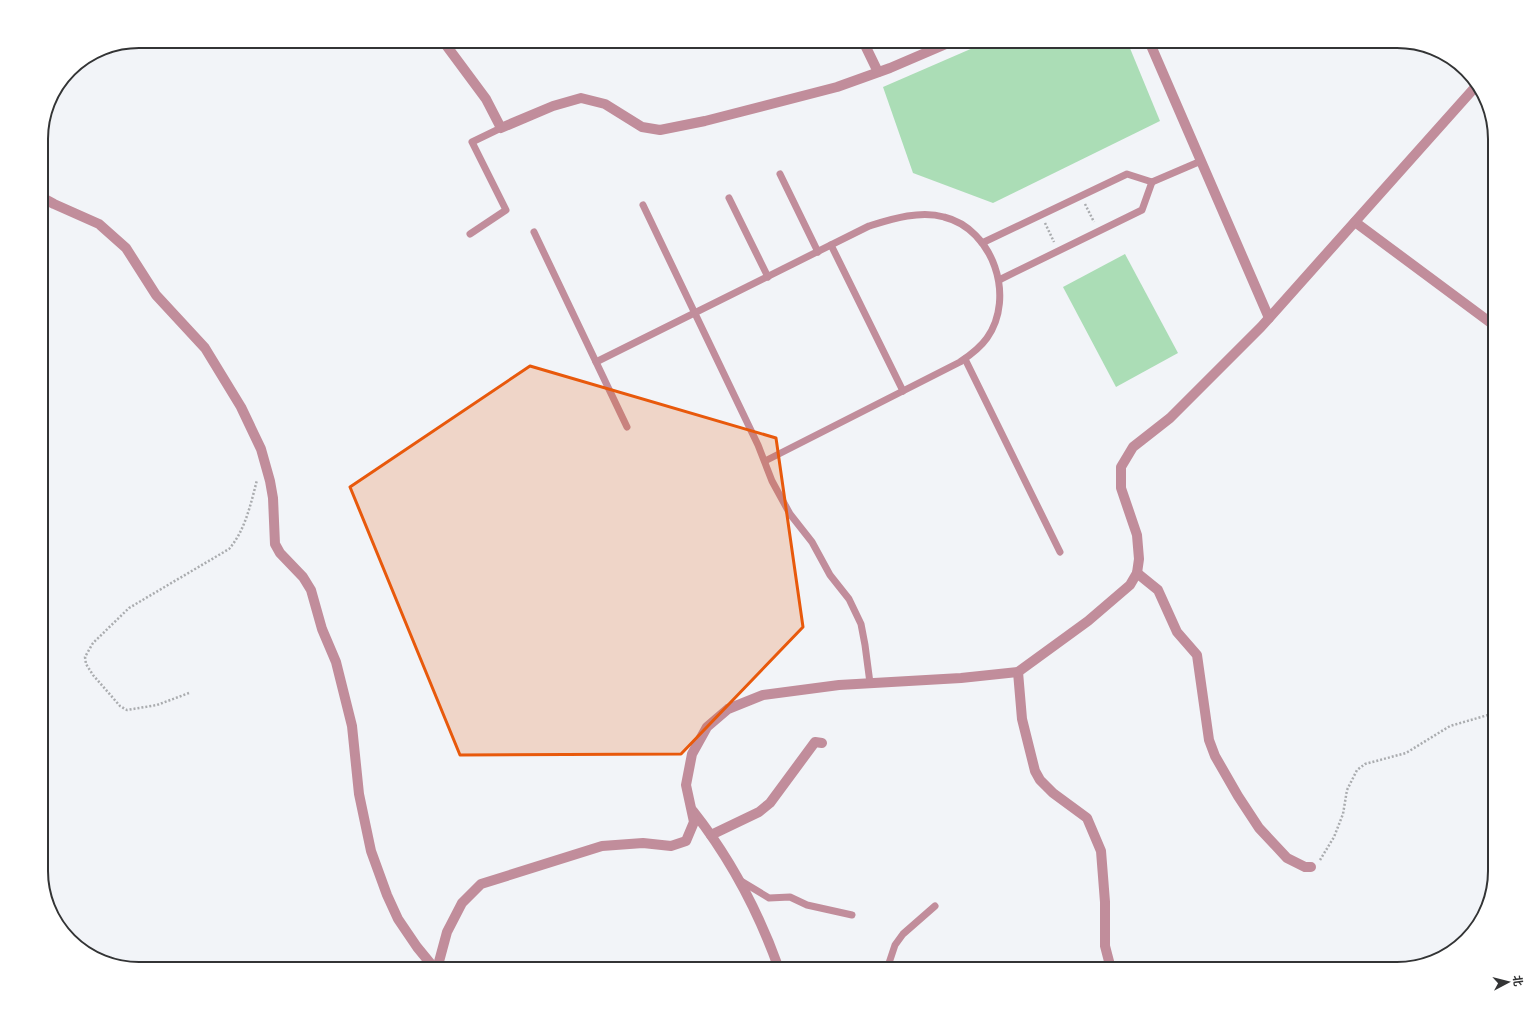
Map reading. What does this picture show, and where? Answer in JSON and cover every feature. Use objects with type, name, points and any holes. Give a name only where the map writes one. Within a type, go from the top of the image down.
[{"type":"street","points":[[448,48],[486,99],[501,128],[553,106],[581,98],[605,104],[642,127],[660,130],[705,121],[837,87],[936,48]]},
{"type":"street","points":[[866,48],[878,72]]},
{"type":"street","points":[[1151,48],[1269,318]]},
{"type":"street","points":[[438,962],[447,932],[462,903],[481,884],[602,846],[643,843],[671,846],[686,841],[694,822],[686,785],[692,754],[707,727],[728,709],[763,695],[839,685],[961,678],[1018,672],[1088,621],[1130,586],[1137,573],[1139,559],[1137,535],[1121,488],[1121,467],[1133,448],[1170,418],[1269,318],[1473,89]]},
{"type":"street","points":[[48,200],[99,224],[126,248],[156,294],[205,348],[241,407],[261,449],[266,466],[273,498],[275,544],[280,553],[303,577],[311,590],[322,629],[336,662],[352,726],[359,794],[371,851],[387,895],[398,919],[416,947],[430,962]]},
{"type":"street","points":[[1355,222],[1488,321]]},
{"type":"street","points":[[1137,573],[1158,590],[1177,632],[1197,655],[1209,740],[1215,756],[1238,796],[1259,828],[1287,858],[1305,867],[1310,867]]},
{"type":"street","points":[[1018,672],[1022,719],[1035,771],[1040,780],[1053,793],[1087,818],[1101,850],[1105,902],[1105,946],[1108,962]]},
{"type":"street","points":[[711,835],[759,812],[770,803],[815,742],[822,743]]},
{"type":"street","points":[[691,810],[711,835],[737,879],[763,928],[776,962]]},
{"type":"lane","points":[[470,234],[506,210],[472,142],[501,128]]},
{"type":"lane","points":[[982,243],[1127,174],[1152,182],[1201,161]]},
{"type":"lane","points":[[780,174],[818,252]]},
{"type":"lane","points":[[999,280],[1142,210],[1152,182]]},
{"type":"lane","points":[[729,198],[768,277]]},
{"type":"lane","points":[[643,205],[695,313],[772,481],[790,514],[812,542],[830,575],[848,599],[861,624],[866,645],[870,683]]},
{"type":"lane","points":[[596,362],[869,226],[887,220],[916,215],[944,217],[966,227],[982,243],[991,257],[999,280],[1000,296],[996,319],[987,338],[965,359],[764,461]]},
{"type":"lane","points":[[534,232],[627,426]]},
{"type":"lane","points":[[831,245],[903,391]]},
{"type":"lane","points":[[965,359],[1060,552]]},
{"type":"lane","points":[[737,879],[769,898],[790,897],[807,905],[852,915]]},
{"type":"lane","points":[[889,962],[895,944],[903,934],[935,906]]},
{"type":"path","points":[[1081,196],[1098,231]]},
{"type":"path","points":[[1041,215],[1058,251]]},
{"type":"path","points":[[189,693],[157,705],[128,710],[120,706],[93,675],[86,664],[85,657],[92,643],[129,608],[229,549],[236,542],[248,512],[258,478],[266,466]]},
{"type":"path","points":[[1310,867],[1315,866],[1324,855],[1334,837],[1343,814],[1347,790],[1357,770],[1365,764],[1406,753],[1450,726],[1488,715]]},
{"type":"highlighted area","points":[[530,366],[776,438],[803,627],[681,754],[460,755],[350,487]]},
{"type":"green space","points":[[973,48],[1130,48],[1160,121],[993,203],[913,173],[883,87]]},
{"type":"green space","points":[[1125,254],[1178,353],[1116,387],[1063,287]]}]
